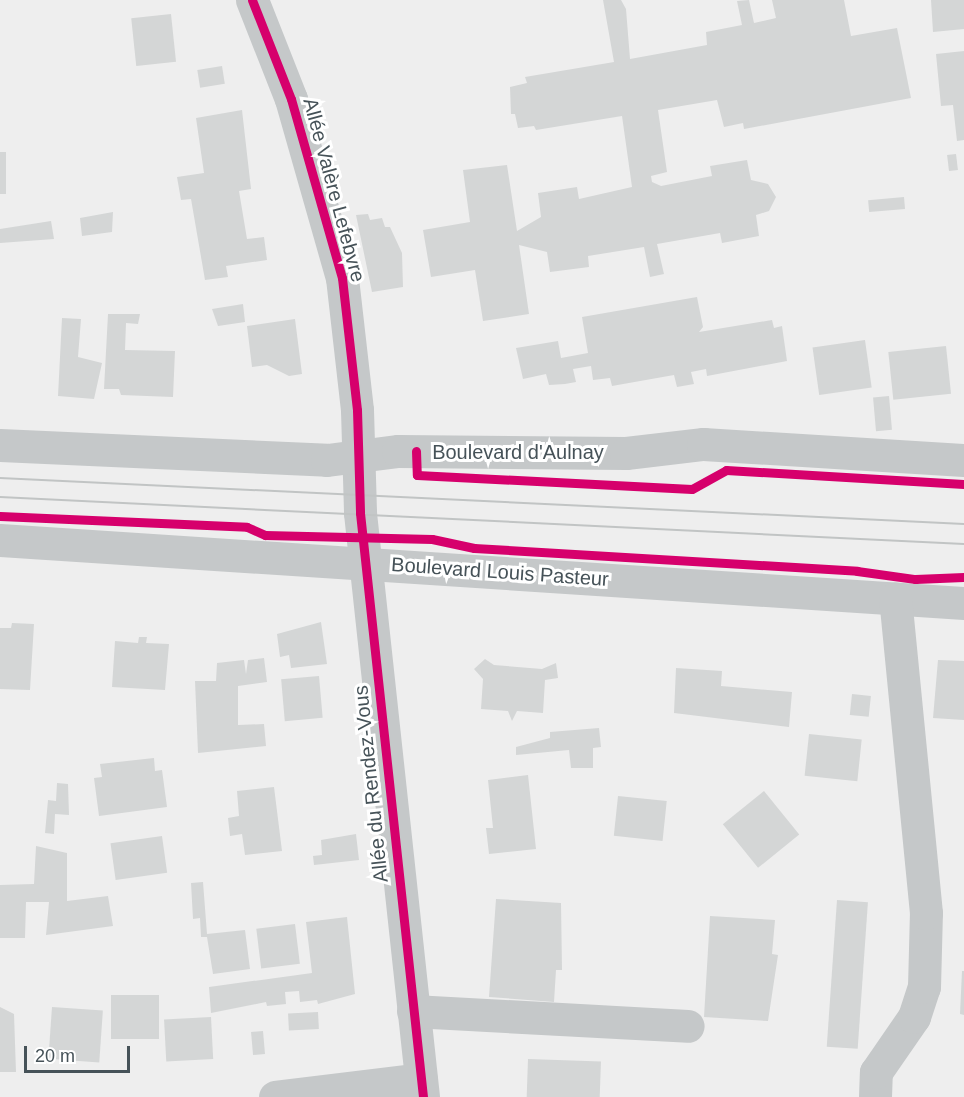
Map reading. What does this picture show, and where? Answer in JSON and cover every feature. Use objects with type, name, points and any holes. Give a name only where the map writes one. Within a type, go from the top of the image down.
[{"type":"street","name":"Allée Valère Lefebvre","points":[[252,0],[291,99],[342,278],[359,461]]},
{"type":"street","name":"Boulevard d'Aulnay","points":[[0,445],[359,461],[626,453],[703,444],[964,460]]},
{"type":"street","name":"Allée du Rendez-Vous","points":[[359,461],[365,562],[422,1088]]},
{"type":"street","name":"Boulevard Louis Pasteur","points":[[0,540],[365,562],[964,603]]},
{"type":"street","points":[[875,1097],[876,1072],[914,1017],[924,976],[926,913],[895,599]]},
{"type":"street","points":[[413,1011],[688,1026]]},
{"type":"street","points":[[275,1097],[422,1088]]},
{"type":"building","points":[[603,0],[621,0],[626,9],[630,59],[707,45],[706,32],[742,25],[737,1],[749,0],[754,23],[776,18],[772,0],[844,0],[851,36],[897,28],[911,98],[744,129],[743,123],[724,127],[717,100],[658,110],[667,172],[651,176],[652,182],[661,186],[712,176],[710,166],[747,160],[751,180],[768,184],[776,197],[769,211],[756,215],[759,236],[722,243],[720,233],[657,244],[664,274],[650,277],[644,247],[588,256],[589,267],[550,272],[547,252],[519,245],[529,314],[483,321],[475,270],[431,277],[423,230],[470,222],[463,170],[507,165],[517,231],[541,217],[538,193],[577,187],[579,199],[632,187],[622,116],[536,130],[534,126],[518,128],[515,114],[511,114],[510,87],[527,83],[525,77],[614,62]]},
{"type":"building","points":[[931,0],[964,0],[964,29],[933,32]]},
{"type":"building","points":[[171,14],[176,62],[136,66],[131,18]]},
{"type":"building","points":[[964,51],[964,140],[957,141],[953,105],[941,106],[936,54]]},
{"type":"building","points":[[222,66],[225,84],[200,88],[197,70]]},
{"type":"building","points":[[242,110],[251,189],[239,191],[247,239],[264,237],[267,260],[226,266],[228,277],[205,280],[191,199],[181,200],[177,177],[204,173],[196,118]]},
{"type":"building","points":[[0,152],[6,152],[6,194],[0,194]]},
{"type":"building","points":[[956,154],[958,170],[949,171],[947,155]]},
{"type":"building","points":[[904,197],[905,209],[869,212],[868,200]]},
{"type":"building","points":[[113,212],[112,232],[82,236],[80,218]]},
{"type":"building","points":[[368,214],[370,220],[382,218],[385,227],[390,227],[402,253],[403,287],[372,292],[356,215]]},
{"type":"building","points":[[51,221],[54,239],[0,243],[0,229]]},
{"type":"building","points":[[697,297],[703,327],[699,332],[772,320],[774,328],[782,326],[787,361],[707,376],[706,369],[691,372],[694,384],[677,387],[674,375],[612,386],[610,378],[593,380],[591,366],[573,369],[576,382],[549,385],[546,374],[523,379],[516,348],[558,341],[561,358],[588,353],[582,317]]},
{"type":"building","points":[[243,304],[245,322],[218,326],[212,309]]},
{"type":"building","points":[[108,314],[140,314],[138,324],[126,323],[125,350],[175,351],[173,397],[121,395],[119,389],[104,389]]},
{"type":"building","points":[[62,318],[81,319],[78,357],[102,363],[94,399],[58,396]]},
{"type":"building","points":[[295,319],[302,374],[289,376],[267,365],[252,367],[247,326]]},
{"type":"building","points":[[865,340],[872,388],[819,395],[813,347]]},
{"type":"building","points":[[946,346],[951,394],[893,400],[888,352]]},
{"type":"building","points":[[889,396],[892,430],[876,431],[873,397]]},
{"type":"building","points":[[321,622],[327,664],[291,668],[289,655],[280,657],[277,634]]},
{"type":"building","points":[[12,623],[34,624],[30,690],[0,689],[0,628],[11,628]]},
{"type":"building","points":[[139,637],[147,637],[146,643],[169,644],[165,690],[112,687],[115,641],[138,643]]},
{"type":"building","points":[[264,658],[267,682],[238,686],[238,725],[264,724],[266,746],[198,753],[195,681],[216,681],[217,663],[244,660],[246,674],[248,660]]},
{"type":"building","points":[[485,659],[494,665],[542,669],[556,663],[558,678],[545,680],[543,713],[517,711],[512,721],[508,711],[481,709],[483,679],[474,669]]},
{"type":"building","points":[[938,660],[964,661],[964,720],[933,718]]},
{"type":"building","points":[[676,668],[722,671],[721,686],[792,692],[789,727],[674,713]]},
{"type":"building","points":[[319,676],[323,718],[285,721],[281,679]]},
{"type":"building","points":[[852,694],[871,696],[869,717],[850,715]]},
{"type":"building","points":[[599,728],[601,747],[593,748],[593,768],[571,768],[569,750],[516,755],[516,747],[550,738],[550,732]]},
{"type":"building","points":[[809,734],[862,740],[857,781],[805,776]]},
{"type":"building","points":[[154,758],[155,771],[162,770],[167,807],[99,816],[94,778],[102,777],[100,764]]},
{"type":"building","points":[[528,775],[536,849],[489,854],[486,828],[493,828],[488,780]]},
{"type":"building","points":[[57,783],[68,784],[69,815],[55,814],[54,834],[45,833],[48,800],[56,801]]},
{"type":"building","points":[[274,787],[282,851],[245,855],[242,834],[230,836],[228,818],[239,816],[237,791]]},
{"type":"building","points":[[764,791],[799,835],[758,868],[723,824]]},
{"type":"building","points":[[618,796],[667,801],[663,841],[614,836]]},
{"type":"building","points":[[356,834],[359,860],[314,865],[313,856],[322,855],[321,840]]},
{"type":"building","points":[[162,836],[167,873],[116,880],[111,843]]},
{"type":"building","points":[[36,846],[67,853],[67,901],[108,896],[113,926],[46,935],[49,902],[26,902],[25,938],[0,938],[0,885],[34,884]]},
{"type":"building","points":[[203,882],[207,934],[245,930],[250,969],[213,974],[207,937],[201,937],[200,918],[193,919],[191,883]]},
{"type":"building","points":[[496,899],[561,903],[562,970],[556,970],[554,1002],[489,997]]},
{"type":"building","points":[[837,900],[868,902],[858,1049],[827,1047]]},
{"type":"building","points":[[710,916],[775,920],[772,954],[778,955],[768,1021],[704,1017]]},
{"type":"building","points":[[347,917],[355,994],[318,1004],[317,1000],[300,1002],[299,991],[285,992],[286,1004],[267,1006],[266,1002],[211,1013],[209,987],[312,973],[306,922]]},
{"type":"building","points":[[295,924],[300,964],[261,968],[256,929]]},
{"type":"building","points":[[962,971],[964,971],[964,1015],[960,1014]]},
{"type":"building","points":[[111,995],[159,995],[159,1039],[111,1039]]},
{"type":"building","points":[[0,1007],[14,1014],[16,1072],[0,1072]]},
{"type":"building","points":[[52,1007],[103,1011],[99,1062],[48,1059]]},
{"type":"building","points":[[318,1012],[319,1029],[289,1031],[288,1014]]},
{"type":"building","points":[[211,1017],[213,1059],[166,1061],[164,1019]]},
{"type":"building","points":[[263,1031],[265,1054],[253,1055],[251,1032]]},
{"type":"building","points":[[528,1059],[601,1062],[600,1097],[527,1097]]},
{"type":"tram line","points":[[0,478],[964,524]]},
{"type":"tram line","points":[[0,497],[964,544]]},
{"type":"cycle path","points":[[252,0],[291,99],[342,278],[357,410],[360,513],[423,1097]]},
{"type":"cycle path","points":[[416,451],[417,475],[692,489],[726,470],[964,484]]},
{"type":"cycle path","points":[[0,516],[247,527],[265,535],[432,539],[474,548],[857,571],[915,579],[964,577]]}]
